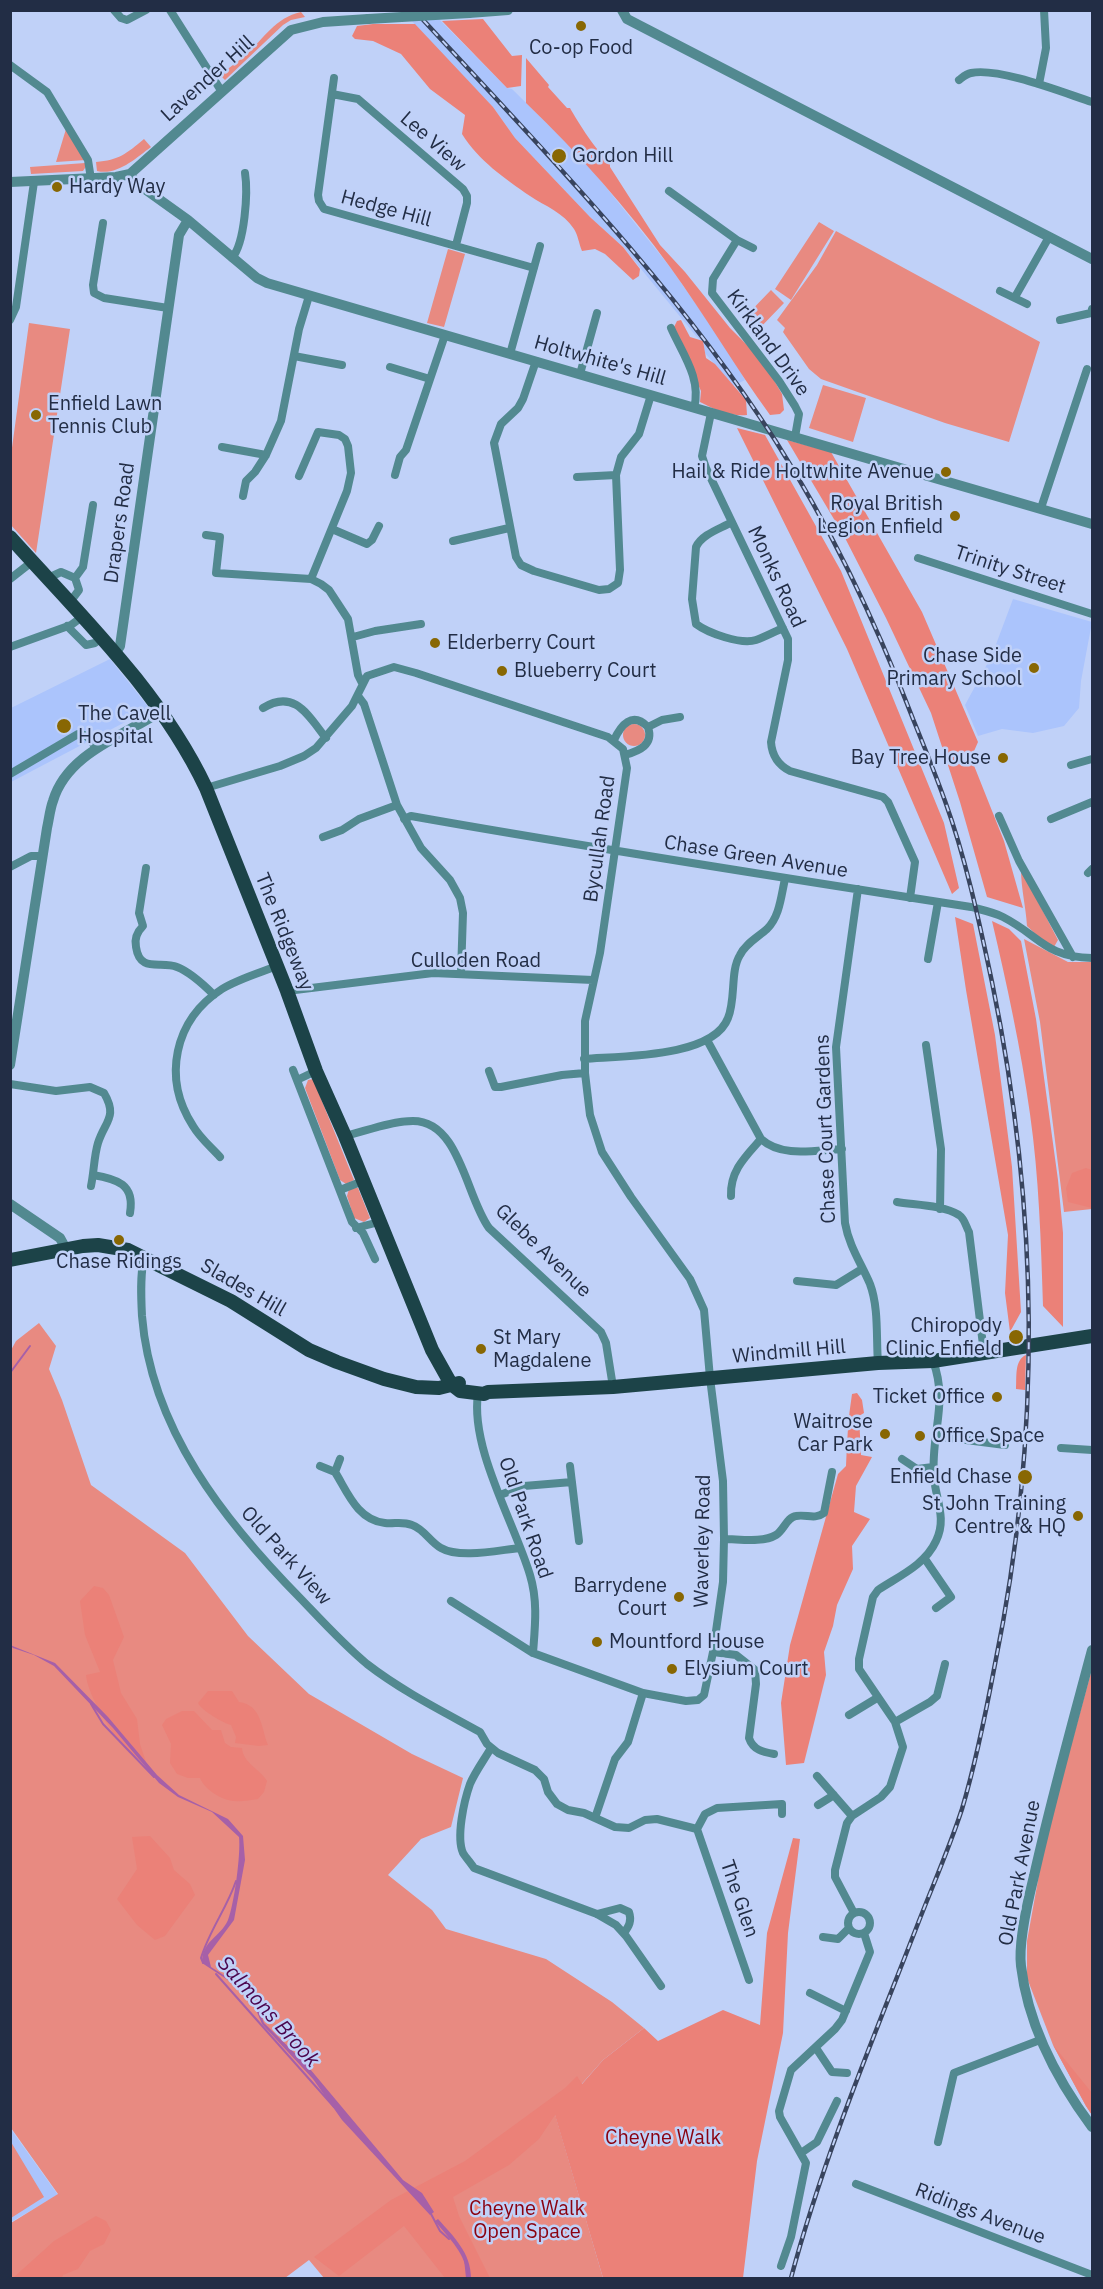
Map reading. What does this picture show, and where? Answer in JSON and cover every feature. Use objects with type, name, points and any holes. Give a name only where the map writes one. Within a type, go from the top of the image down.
[{"type":"main road","name":"The Ridgeway","points":[[10,537],[115,654],[161,711],[188,751],[206,788],[287,991],[316,1071],[345,1136],[432,1350],[451,1384]]},
{"type":"main road","name":"Slades Hill","points":[[10,1260],[98,1245],[128,1251],[231,1301],[309,1350],[329,1359],[384,1379],[416,1387],[440,1388],[451,1384]]},
{"type":"main road","name":"Windmill Hill","points":[[451,1384],[460,1391],[483,1393],[613,1387],[878,1363],[933,1361],[1092,1336]]},
{"type":"street","points":[[114,10],[121,18],[127,20],[134,19],[146,10]]},
{"type":"street","points":[[170,10],[222,92]]},
{"type":"street","name":"Lavender Hill","points":[[130,174],[291,30],[311,24],[508,10]]},
{"type":"street","points":[[622,10],[627,19],[1092,259]]},
{"type":"street","points":[[1039,84],[1046,48],[1044,10]]},
{"type":"street","points":[[10,65],[47,92],[88,160],[91,179]]},
{"type":"street","points":[[959,80],[968,73],[980,72],[1039,84],[1092,102]]},
{"type":"street","name":"Hedge Hill","points":[[334,78],[318,195],[321,206],[329,211],[534,268]]},
{"type":"street","name":"Lee View","points":[[332,94],[358,99],[463,189],[467,196],[467,203],[456,245]]},
{"type":"street","points":[[232,258],[240,243],[247,187],[245,173]]},
{"type":"street","points":[[10,182],[91,179],[130,174]]},
{"type":"street","name":"Holtwhite's Hill","points":[[130,174],[135,182],[188,220],[257,278],[309,296],[1092,524]]},
{"type":"street","points":[[10,321],[15,314],[15,288],[34,182]]},
{"type":"street","points":[[669,191],[737,240],[753,248]]},
{"type":"street","name":"Drapers Road","points":[[115,654],[120,646],[178,235],[188,220]]},
{"type":"street","points":[[103,223],[93,285],[94,293],[104,298],[168,308]]},
{"type":"street","points":[[1015,297],[1049,237]]},
{"type":"street","name":"Kirkland Drive","points":[[737,240],[713,279],[712,293],[779,381],[795,406],[798,414],[795,437]]},
{"type":"street","points":[[510,354],[540,246]]},
{"type":"street","points":[[1000,291],[1026,304]]},
{"type":"street","points":[[243,496],[246,481],[266,455],[281,421],[309,296]]},
{"type":"street","points":[[1060,320],[1091,312],[1092,309]]},
{"type":"street","points":[[580,374],[597,313]]},
{"type":"street","points":[[671,328],[695,381],[694,408]]},
{"type":"street","points":[[395,475],[400,457],[406,450],[445,335]]},
{"type":"street","points":[[294,356],[342,365]]},
{"type":"street","points":[[536,361],[523,399],[518,408],[501,424],[494,443],[516,557],[521,565],[534,571],[599,590],[609,589],[618,583],[620,570],[616,475],[621,457],[639,434],[651,395]]},
{"type":"street","points":[[390,367],[430,379]]},
{"type":"street","points":[[1041,508],[1087,369]]},
{"type":"street","name":"Monks Road","points":[[711,413],[702,456],[783,628],[789,649],[771,742],[773,754],[777,761],[790,771],[884,797],[915,862],[910,898]]},
{"type":"street","points":[[299,476],[318,432],[339,435],[345,439],[348,446],[350,482],[311,579]]},
{"type":"street","points":[[222,447],[266,455]]},
{"type":"street","points":[[577,477],[616,475]]},
{"type":"street","points":[[75,578],[83,567],[93,505]]},
{"type":"street","points":[[732,522],[699,541],[696,547],[692,599],[696,624],[704,631],[744,642],[754,641],[783,628]]},
{"type":"street","points":[[332,529],[367,543],[372,540],[379,526]]},
{"type":"street","points":[[453,541],[509,528]]},
{"type":"street","points":[[206,535],[220,537],[216,573],[311,579],[329,590],[348,619],[358,675],[362,683]]},
{"type":"street","name":"Trinity Street","points":[[918,558],[1092,614]]},
{"type":"street","points":[[10,579],[33,561]]},
{"type":"street","points":[[48,578],[61,572],[75,578],[79,590],[70,602]]},
{"type":"street","points":[[10,647],[67,626],[82,617]]},
{"type":"street","points":[[353,637],[421,624]]},
{"type":"street","points":[[67,626],[86,645],[95,644],[101,638]]},
{"type":"street","points":[[206,788],[292,762],[316,748],[358,696],[362,683],[370,674],[390,668],[398,668],[614,740],[619,729],[627,721],[637,720],[648,727]]},
{"type":"street","points":[[358,696],[363,704],[397,805],[404,819],[427,858],[450,880],[460,898],[463,913],[461,973]]},
{"type":"street","points":[[263,708],[278,703],[294,702],[303,708],[326,738]]},
{"type":"street","points":[[10,1065],[16,995],[53,799],[62,782],[74,767],[96,748],[161,711]]},
{"type":"street","points":[[648,727],[662,720],[680,717]]},
{"type":"street","points":[[625,755],[645,747],[649,737],[648,727]]},
{"type":"street","points":[[10,774],[78,734],[83,733],[96,748]]},
{"type":"street","name":"Bycullah Road","points":[[614,740],[625,755],[627,768],[600,953],[585,1021],[584,1059],[590,1115],[602,1152],[630,1197],[690,1279],[704,1310],[710,1378]]},
{"type":"street","points":[[1071,765],[1092,759]]},
{"type":"street","points":[[1051,819],[1092,802]]},
{"type":"street","points":[[323,837],[342,830],[359,819],[397,805]]},
{"type":"street","name":"Chase Green Avenue","points":[[404,819],[411,816],[456,825],[481,827],[991,912],[1004,918],[1047,947],[1073,957],[1092,958]]},
{"type":"street","points":[[999,816],[1020,861],[1073,957]]},
{"type":"street","points":[[10,867],[31,856],[42,856]]},
{"type":"street","points":[[146,868],[139,913],[143,926],[135,942],[137,953],[144,962],[150,965],[169,964],[180,968],[214,995]]},
{"type":"street","points":[[584,1059],[673,1050],[707,1040],[720,1030],[728,1020],[740,955],[769,927],[777,915],[785,879]]},
{"type":"street","name":"Chase Court Gardens","points":[[858,889],[836,1047],[845,1223],[848,1239],[873,1298],[878,1363]]},
{"type":"street","points":[[928,959],[938,902]]},
{"type":"street","points":[[220,1157],[193,1126],[182,1100],[177,1077],[178,1050],[182,1034],[192,1016],[214,995],[233,983],[277,966]]},
{"type":"street","name":"Culloden Road","points":[[287,991],[433,973],[593,980]]},
{"type":"street","points":[[707,1040],[761,1139],[769,1146],[783,1151],[842,1149]]},
{"type":"street","points":[[926,1045],[942,1149],[940,1209]]},
{"type":"street","points":[[293,1070],[340,1190],[357,1228],[363,1233],[375,1259]]},
{"type":"street","points":[[297,1080],[316,1071]]},
{"type":"street","points":[[489,1071],[495,1087],[585,1073]]},
{"type":"street","points":[[10,1084],[56,1091],[90,1087],[104,1093],[111,1116],[98,1143],[91,1186]]},
{"type":"street","name":"Glebe Avenue","points":[[345,1136],[411,1121],[428,1124],[443,1134],[454,1150],[476,1207],[489,1228],[602,1332],[613,1387]]},
{"type":"street","points":[[731,1196],[733,1175],[761,1139]]},
{"type":"street","points":[[93,1175],[112,1179],[126,1187],[132,1202],[130,1213]]},
{"type":"street","points":[[340,1190],[363,1181]]},
{"type":"street","points":[[897,1202],[940,1209],[959,1215],[964,1220],[969,1232],[984,1353]]},
{"type":"street","points":[[10,1204],[60,1238],[66,1249]]},
{"type":"street","points":[[357,1228],[379,1222]]},
{"type":"street","name":"Old Park View","points":[[144,1257],[142,1311],[150,1370],[173,1430],[197,1473],[223,1510],[289,1587],[367,1663],[404,1690],[480,1732],[491,1748],[535,1770],[544,1779],[548,1792],[557,1804],[595,1818]]},
{"type":"street","points":[[797,1281],[836,1285],[862,1269]]},
{"type":"street","points":[[854,1913],[835,1877],[834,1870],[847,1823],[852,1816],[881,1797],[890,1786],[903,1747],[895,1722],[859,1669],[859,1659],[873,1597],[878,1590],[925,1559],[940,1531],[942,1516],[933,1467],[941,1398],[939,1376],[933,1361]]},
{"type":"street","name":"Waverley Road","points":[[643,1693],[698,1701],[704,1695],[723,1582],[724,1539],[723,1481],[710,1378]]},
{"type":"street","name":"Old Park Road","points":[[483,1393],[476,1411],[480,1439],[530,1576],[536,1608],[533,1653]]},
{"type":"street","points":[[935,1436],[1005,1445]]},
{"type":"street","points":[[1061,1448],[1092,1450]]},
{"type":"street","points":[[335,1472],[340,1459]]},
{"type":"street","points":[[902,1460],[918,1473],[933,1467]]},
{"type":"street","points":[[320,1466],[335,1472],[346,1495],[372,1519],[384,1523],[404,1522],[416,1526],[441,1548],[454,1552],[520,1548]]},
{"type":"street","points":[[570,1466],[579,1541]]},
{"type":"street","points":[[724,1539],[761,1539],[775,1536],[790,1518],[818,1517],[824,1513],[832,1472]]},
{"type":"street","points":[[500,1495],[524,1486],[572,1482]]},
{"type":"street","points":[[925,1559],[951,1597],[936,1608]]},
{"type":"street","points":[[451,1601],[533,1653],[643,1693],[628,1742],[615,1759],[595,1818],[615,1827],[629,1828],[645,1820],[657,1819],[697,1829],[705,1814],[717,1808],[782,1803]]},
{"type":"street","name":"Old Park Avenue","points":[[1092,1650],[1043,1834],[1027,1906],[1020,1963],[1040,2040],[1078,2108],[1092,2127]]},
{"type":"street","points":[[713,1652],[736,1655],[755,1670],[756,1684],[749,1738],[752,1745],[763,1752],[774,1754]]},
{"type":"street","points":[[895,1722],[930,1702],[937,1695],[945,1664]]},
{"type":"street","points":[[849,1715],[877,1698]]},
{"type":"street","points":[[491,1748],[471,1782],[465,1801],[461,1825],[463,1853],[474,1868],[597,1914],[624,1933],[661,1986]]},
{"type":"street","points":[[817,1776],[852,1816]]},
{"type":"street","points":[[781,1794],[782,1814]]},
{"type":"street","points":[[818,1805],[834,1795]]},
{"type":"street","name":"The Glen","points":[[697,1829],[749,1980]]},
{"type":"street","points":[[597,1914],[620,1908],[629,1912],[631,1917],[629,1926],[624,1933]]},
{"type":"street","points":[[854,1913],[864,1913],[869,1919],[869,1927],[864,1933],[856,1933],[849,1928],[848,1920],[854,1913]]},
{"type":"street","points":[[823,1937],[838,1939],[849,1928]]},
{"type":"street","points":[[781,2266],[791,2237],[806,2163],[780,2117],[779,2111],[791,2070],[835,2029],[846,2011],[870,1952],[864,1933]]},
{"type":"street","points":[[810,1993],[846,2011]]},
{"type":"street","points":[[938,2142],[954,2073],[1040,2040]]},
{"type":"street","points":[[816,2048],[832,2072],[847,2073]]},
{"type":"street","points":[[801,2154],[817,2142],[837,2101]]},
{"type":"street","name":"Ridings Avenue","points":[[856,2184],[1092,2275]]},
{"type":"shaded area","name":"Gordon Hill","points":[[403,11],[431,11],[507,88],[512,89],[585,161],[670,267],[728,350],[745,380],[733,386],[705,353],[703,342],[623,247],[590,217],[515,138],[493,107]]},
{"type":"shaded area","name":"Chase Side Primary School","points":[[1013,599],[1092,622],[1081,681],[1079,708],[1064,726],[1033,733],[1002,729],[978,736],[965,705],[992,655]]},
{"type":"shaded area","name":"The Cavell Hospital","points":[[110,659],[150,709],[11,782],[11,708]]},
{"type":"shaded area","points":[[10,1645],[55,1663],[108,1717],[157,1775],[179,1795],[228,1819],[243,1836],[245,1860],[234,1920],[208,1955],[211,1967],[247,1990],[257,2005],[264,2023],[305,2063],[403,2180],[422,2193],[434,2212],[430,2215],[342,2120],[313,2079],[262,2024],[254,2005],[243,1990],[202,1963],[208,1944],[228,1920],[235,1892],[239,1837],[212,1812],[178,1797],[159,1783],[113,1728],[54,1666]]},
{"type":"shaded area","points":[[10,2128],[58,2195],[11,2222],[10,2222]]},
{"type":"shaded area","points":[[438,2219],[465,2253],[471,2278],[467,2278],[461,2254],[435,2221]]},
{"type":"green space","points":[[301,12],[305,17],[291,20],[283,25],[225,80],[220,75],[246,55],[270,29],[284,19]]},
{"type":"green space","points":[[483,19],[512,56],[522,55],[521,86],[507,88],[442,21]]},
{"type":"green space","points":[[415,24],[493,107],[515,138],[590,217],[623,247],[640,269],[639,276],[633,280],[605,254],[595,249],[582,251],[575,231],[565,218],[511,183],[484,161],[462,134],[465,115],[430,89],[401,54],[373,41],[355,39],[352,36],[357,26]]},
{"type":"green space","points":[[526,58],[549,85],[548,87],[567,108],[570,108],[595,146],[610,161],[610,167],[660,245],[771,375],[782,394],[784,410],[780,414],[770,415],[683,285],[620,203],[584,162],[526,103]]},
{"type":"green space","points":[[66,129],[86,160],[56,162]]},
{"type":"green space","points":[[144,139],[151,147],[133,161],[112,171],[97,171],[96,162],[111,160],[122,155]]},
{"type":"green space","points":[[85,163],[83,171],[31,174],[30,167]]},
{"type":"green space","points":[[819,222],[834,231],[791,300],[775,289]]},
{"type":"green space","points":[[836,231],[1040,342],[1009,442],[945,423],[821,379],[809,369],[783,332],[785,328],[777,320],[817,265]]},
{"type":"green space","points":[[448,249],[465,254],[444,327],[427,323]]},
{"type":"green space","points":[[771,290],[784,303],[757,331],[744,318]]},
{"type":"green space","points":[[681,320],[690,337],[703,341],[706,358],[715,364],[746,400],[747,415],[729,414],[700,402],[701,391],[673,329],[677,321]]},
{"type":"green space","name":"Enfield Lawn Tennis Club","points":[[29,323],[70,329],[36,553],[10,524],[11,455]]},
{"type":"green space","points":[[823,385],[866,398],[853,442],[809,428]]},
{"type":"green space","points":[[737,428],[765,435],[841,571],[944,823],[959,888],[952,894],[847,649]]},
{"type":"green space","points":[[787,440],[831,452],[922,612],[978,742],[971,758],[1004,841],[1023,908],[987,897],[960,802],[931,713],[844,536]]},
{"type":"green space","points":[[634,724],[642,727],[645,735],[642,743],[634,746],[626,743],[623,735],[626,727]]},
{"type":"green space","points":[[1021,869],[1058,940],[1054,947],[1045,943],[1027,926]]},
{"type":"green space","points":[[955,917],[973,924],[995,1035],[1012,1167],[1021,1312],[1010,1332],[1005,1293],[1008,1235]]},
{"type":"green space","points":[[992,921],[1009,929],[1021,941],[1036,1019],[1063,1233],[1063,1327],[1043,1306],[1038,1186],[1030,1114],[1013,1017]]},
{"type":"green space","points":[[1024,939],[1068,962],[1092,962],[1092,1209],[1064,1212],[1040,1022]]},
{"type":"green space","points":[[313,1079],[354,1180],[346,1184],[340,1180],[305,1088],[308,1080]]},
{"type":"green space","points":[[1086,1168],[1092,1170],[1092,1208],[1068,1202],[1066,1188],[1072,1173]]},
{"type":"green space","points":[[358,1188],[370,1218],[364,1222],[354,1218],[347,1196],[349,1189]]},
{"type":"green space","name":"Cheyne Walk Open Space","points":[[39,1323],[56,1346],[49,1369],[91,1485],[185,1553],[248,1636],[309,1694],[412,1754],[463,1778],[451,1827],[421,1839],[388,1875],[432,1910],[446,1929],[546,1959],[612,2002],[644,2028],[603,2060],[555,2114],[603,2278],[324,2278],[309,2260],[285,2278],[11,2278],[11,2223],[58,2194],[11,2128],[10,1352],[16,1341]]},
{"type":"green space","points":[[1026,1355],[1025,1390],[1016,1389],[1018,1365],[1022,1357]]},
{"type":"green space","points":[[857,1393],[862,1400],[864,1413],[859,1416],[861,1455],[872,1457],[856,1486],[854,1512],[870,1519],[852,1546],[853,1569],[837,1605],[824,1652],[826,1675],[804,1763],[786,1765],[781,1703],[790,1645],[838,1474],[846,1466],[852,1394]]},
{"type":"green space","points":[[94,1586],[103,1588],[109,1595],[124,1637],[113,1660],[121,1693],[137,1719],[140,1744],[146,1762],[133,1756],[119,1741],[97,1706],[88,1684],[86,1675],[100,1672],[85,1635],[80,1601]]},
{"type":"green space","points":[[1092,1669],[1092,2115],[1053,2045],[1027,1978],[1027,1941],[1046,1836]]},
{"type":"green space","points":[[208,1691],[232,1691],[239,1702],[252,1708],[260,1718],[268,1745],[235,1743],[236,1737],[231,1725],[204,1710],[198,1703]]},
{"type":"green space","points":[[182,1711],[194,1711],[212,1730],[221,1730],[225,1743],[231,1747],[242,1748],[245,1758],[267,1781],[264,1792],[258,1799],[229,1800],[209,1790],[200,1778],[188,1778],[177,1774],[170,1763],[171,1744],[162,1725],[166,1719]]},
{"type":"green space","points":[[150,1836],[170,1858],[174,1870],[190,1884],[195,1895],[165,1936],[155,1940],[137,1925],[117,1899],[137,1869],[132,1837]]},
{"type":"green space","name":"Cheyne Walk","points":[[793,1838],[800,1839],[788,1933],[783,2033],[757,2161],[743,2278],[603,2278],[555,2115],[539,2139],[509,2165],[453,2197],[459,2216],[490,2278],[445,2278],[404,2226],[339,2276],[314,2257],[391,2200],[465,2161],[565,2088],[577,2076],[582,2084],[603,2060],[644,2028],[658,2041],[723,2010],[760,2025],[767,1933]]},
{"type":"green space","points":[[1053,2045],[1092,2093],[1092,2115],[1086,2106]]},
{"type":"green space","points":[[11,2142],[44,2197],[10,2218]]},
{"type":"green space","points":[[96,2216],[106,2221],[111,2230],[104,2244],[90,2251],[78,2269],[63,2275],[62,2278],[13,2278],[54,2241]]},
{"type":"waterway","points":[[10,1373],[30,1346]]},
{"type":"waterway","name":"Salmons Brook","points":[[91,1704],[103,1724],[154,1777]]},
{"type":"waterway","name":"Salmons Brook","points":[[203,1963],[201,1958],[204,1948],[236,1881]]},
{"type":"waterway","name":"Salmons Brook","points":[[216,1974],[334,2107]]},
{"type":"waterway","name":"Salmons Brook","points":[[430,2212],[440,2231],[449,2239]]},
{"type":"waterway","name":"Salmons Brook","points":[[465,2259],[467,2278]]},
{"type":"railway","points":[[414,10],[557,165],[649,271],[735,382],[775,440],[815,507],[834,541],[884,647],[945,801],[977,913],[1008,1068],[1019,1153],[1026,1238],[1029,1323],[1027,1408],[1021,1493],[1010,1578],[995,1664],[962,1809],[833,2144],[791,2278]]},
{"type":"place","name":"Co-op Food","points":[[581,26]]},
{"type":"place","name":"Gordon Hill","points":[[559,156]]},
{"type":"place","name":"Hardy Way","points":[[57,187]]},
{"type":"place","name":"Enfield Lawn Tennis Club","points":[[36,415]]},
{"type":"place","name":"Hail & Ride Holtwhite Avenue","points":[[946,472]]},
{"type":"place","name":"Royal British Legion Enfield","points":[[955,516]]},
{"type":"place","name":"Elderberry Court","points":[[435,643]]},
{"type":"place","name":"Chase Side Primary School","points":[[1034,668]]},
{"type":"place","name":"Blueberry Court","points":[[502,671]]},
{"type":"place","name":"The Cavell Hospital","points":[[64,726]]},
{"type":"place","name":"Bay Tree House","points":[[1003,758]]},
{"type":"place","name":"Chase Ridings","points":[[119,1240]]},
{"type":"place","name":"Chiropody Clinic Enfield","points":[[1016,1337]]},
{"type":"place","name":"St Mary Magdalene","points":[[481,1349]]},
{"type":"place","name":"Ticket Office","points":[[997,1397]]},
{"type":"place","name":"Waitrose Car Park","points":[[885,1434]]},
{"type":"place","name":"Office Space","points":[[920,1436]]},
{"type":"place","name":"Enfield Chase","points":[[1025,1477]]},
{"type":"place","name":"St John Training Centre & HQ","points":[[1078,1516]]},
{"type":"place","name":"Barrydene Court","points":[[679,1597]]},
{"type":"place","name":"Mountford House","points":[[597,1642]]},
{"type":"place","name":"Elysium Court","points":[[672,1669]]}]
